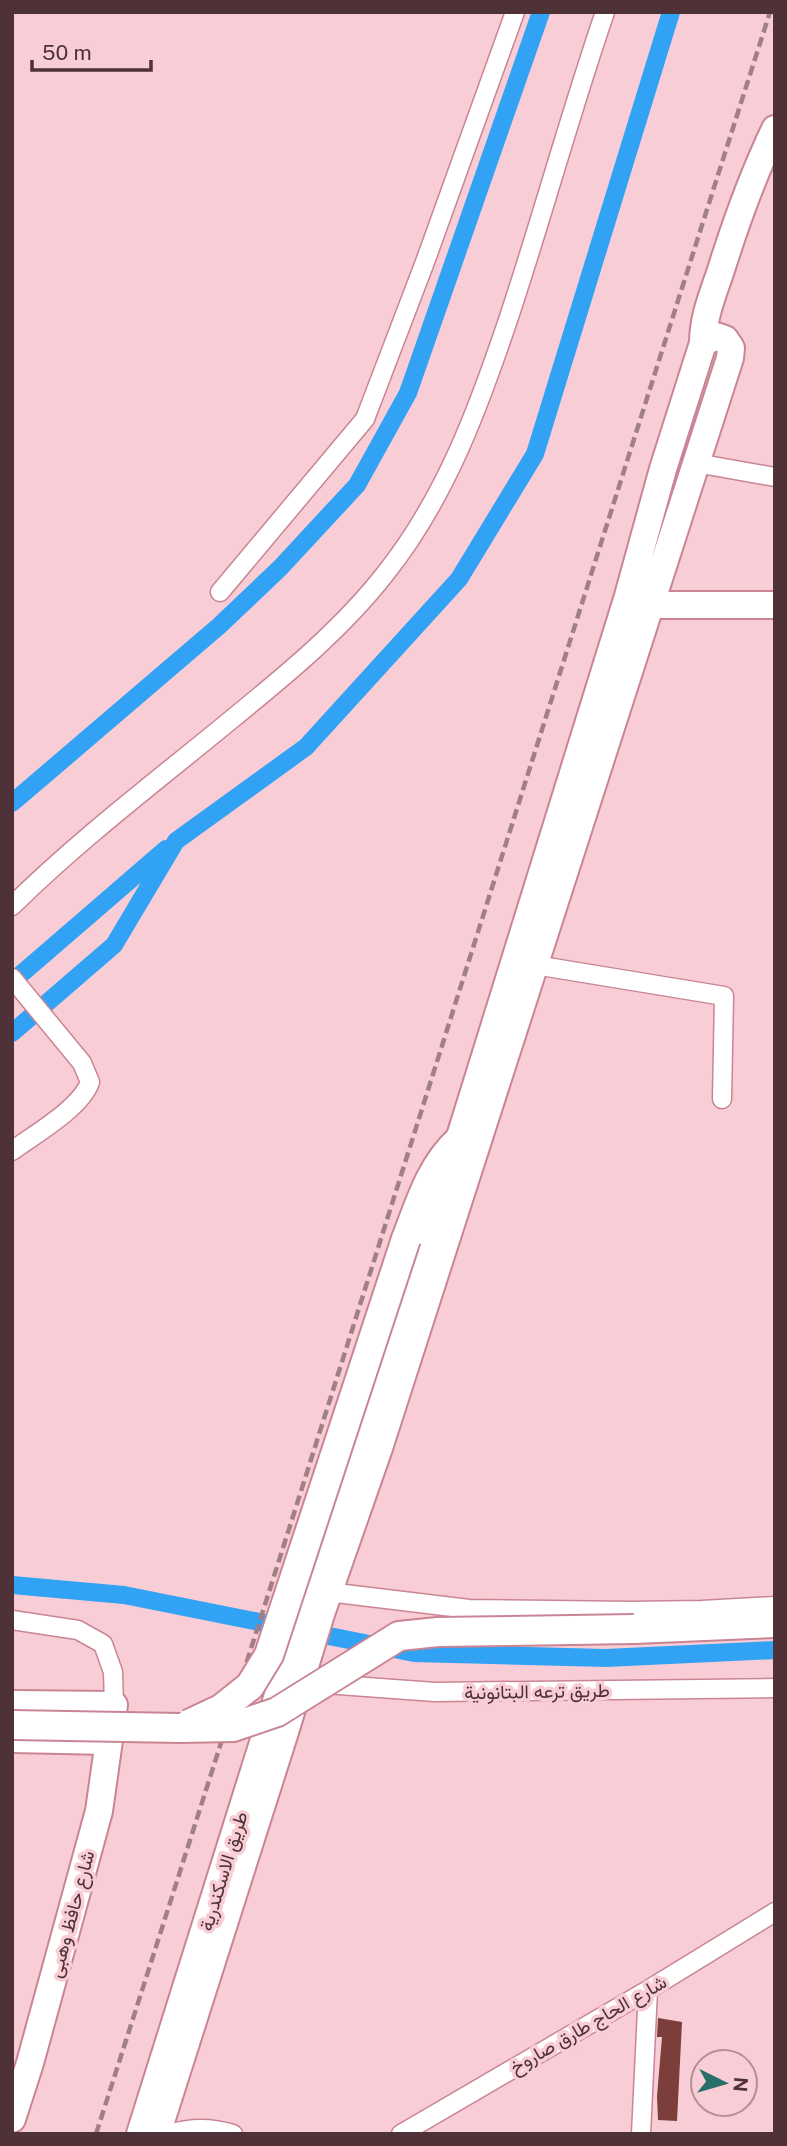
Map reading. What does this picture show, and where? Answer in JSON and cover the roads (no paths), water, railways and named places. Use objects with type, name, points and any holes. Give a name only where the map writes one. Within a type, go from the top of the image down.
[{"type":"main road","points":[[318,1605],[628,596],[663,469],[703,343],[705,317],[753,177],[775,130]]},
{"type":"main road","points":[[318,1605],[379,1448],[731,353],[729,343],[720,337],[711,337],[703,343]]},
{"type":"main road","points":[[650,605],[775,605]]},
{"type":"main road","points":[[180,1728],[231,1702],[250,1686],[269,1656],[406,1240],[431,1175],[443,1156],[459,1140]]},
{"type":"main road","name":"طريق الاسكندرية","points":[[140,2134],[318,1605]]},
{"type":"main road","points":[[12,1725],[233,1727],[277,1712],[399,1636],[438,1632],[634,1629],[775,1623]]},
{"type":"main road","name":"طريق الاسكندرية","points":[[157,2134],[300,1682],[301,1652]]},
{"type":"main road","points":[[12,1704],[114,1705]]},
{"type":"main road","name":"شارع حافظ وهبى","points":[[12,2119],[99,1811],[114,1705]]},
{"type":"main road","points":[[12,1739],[108,1741]]},
{"type":"street","points":[[220,592],[365,419],[515,12]]},
{"type":"street","points":[[12,906],[92,833],[286,675],[348,615],[385,574],[409,541],[444,482],[471,423],[530,253],[605,12]]},
{"type":"street","points":[[696,463],[775,477]]},
{"type":"street","points":[[535,965],[724,996],[722,1099]]},
{"type":"street","points":[[12,978],[82,1063],[90,1082],[87,1091],[56,1119],[12,1151]]},
{"type":"street","points":[[318,1605],[632,1611],[775,1606]]},
{"type":"street","points":[[12,1620],[78,1630],[103,1644],[113,1672],[114,1705]]},
{"type":"street","name":"طريق ترعه البتانونية","points":[[300,1682],[435,1692],[775,1688]]},
{"type":"street","name":"شارع الحاج طارق صاروخ","points":[[401,2134],[419,2128],[775,1912]]},
{"type":"street","points":[[641,2134],[648,1990]]},
{"type":"street","points":[[169,2134],[194,2128],[229,2133]]},
{"type":"waterway","points":[[12,803],[219,626],[280,568],[357,485],[408,393],[541,12]]},
{"type":"waterway","points":[[12,1033],[114,945],[176,841],[306,747],[459,579],[535,454],[671,12]]},
{"type":"waterway","points":[[12,982],[166,849]]},
{"type":"waterway","points":[[12,1585],[124,1595],[414,1653],[606,1658],[775,1650]]},
{"type":"railway","points":[[96,2134],[770,12]]}]
